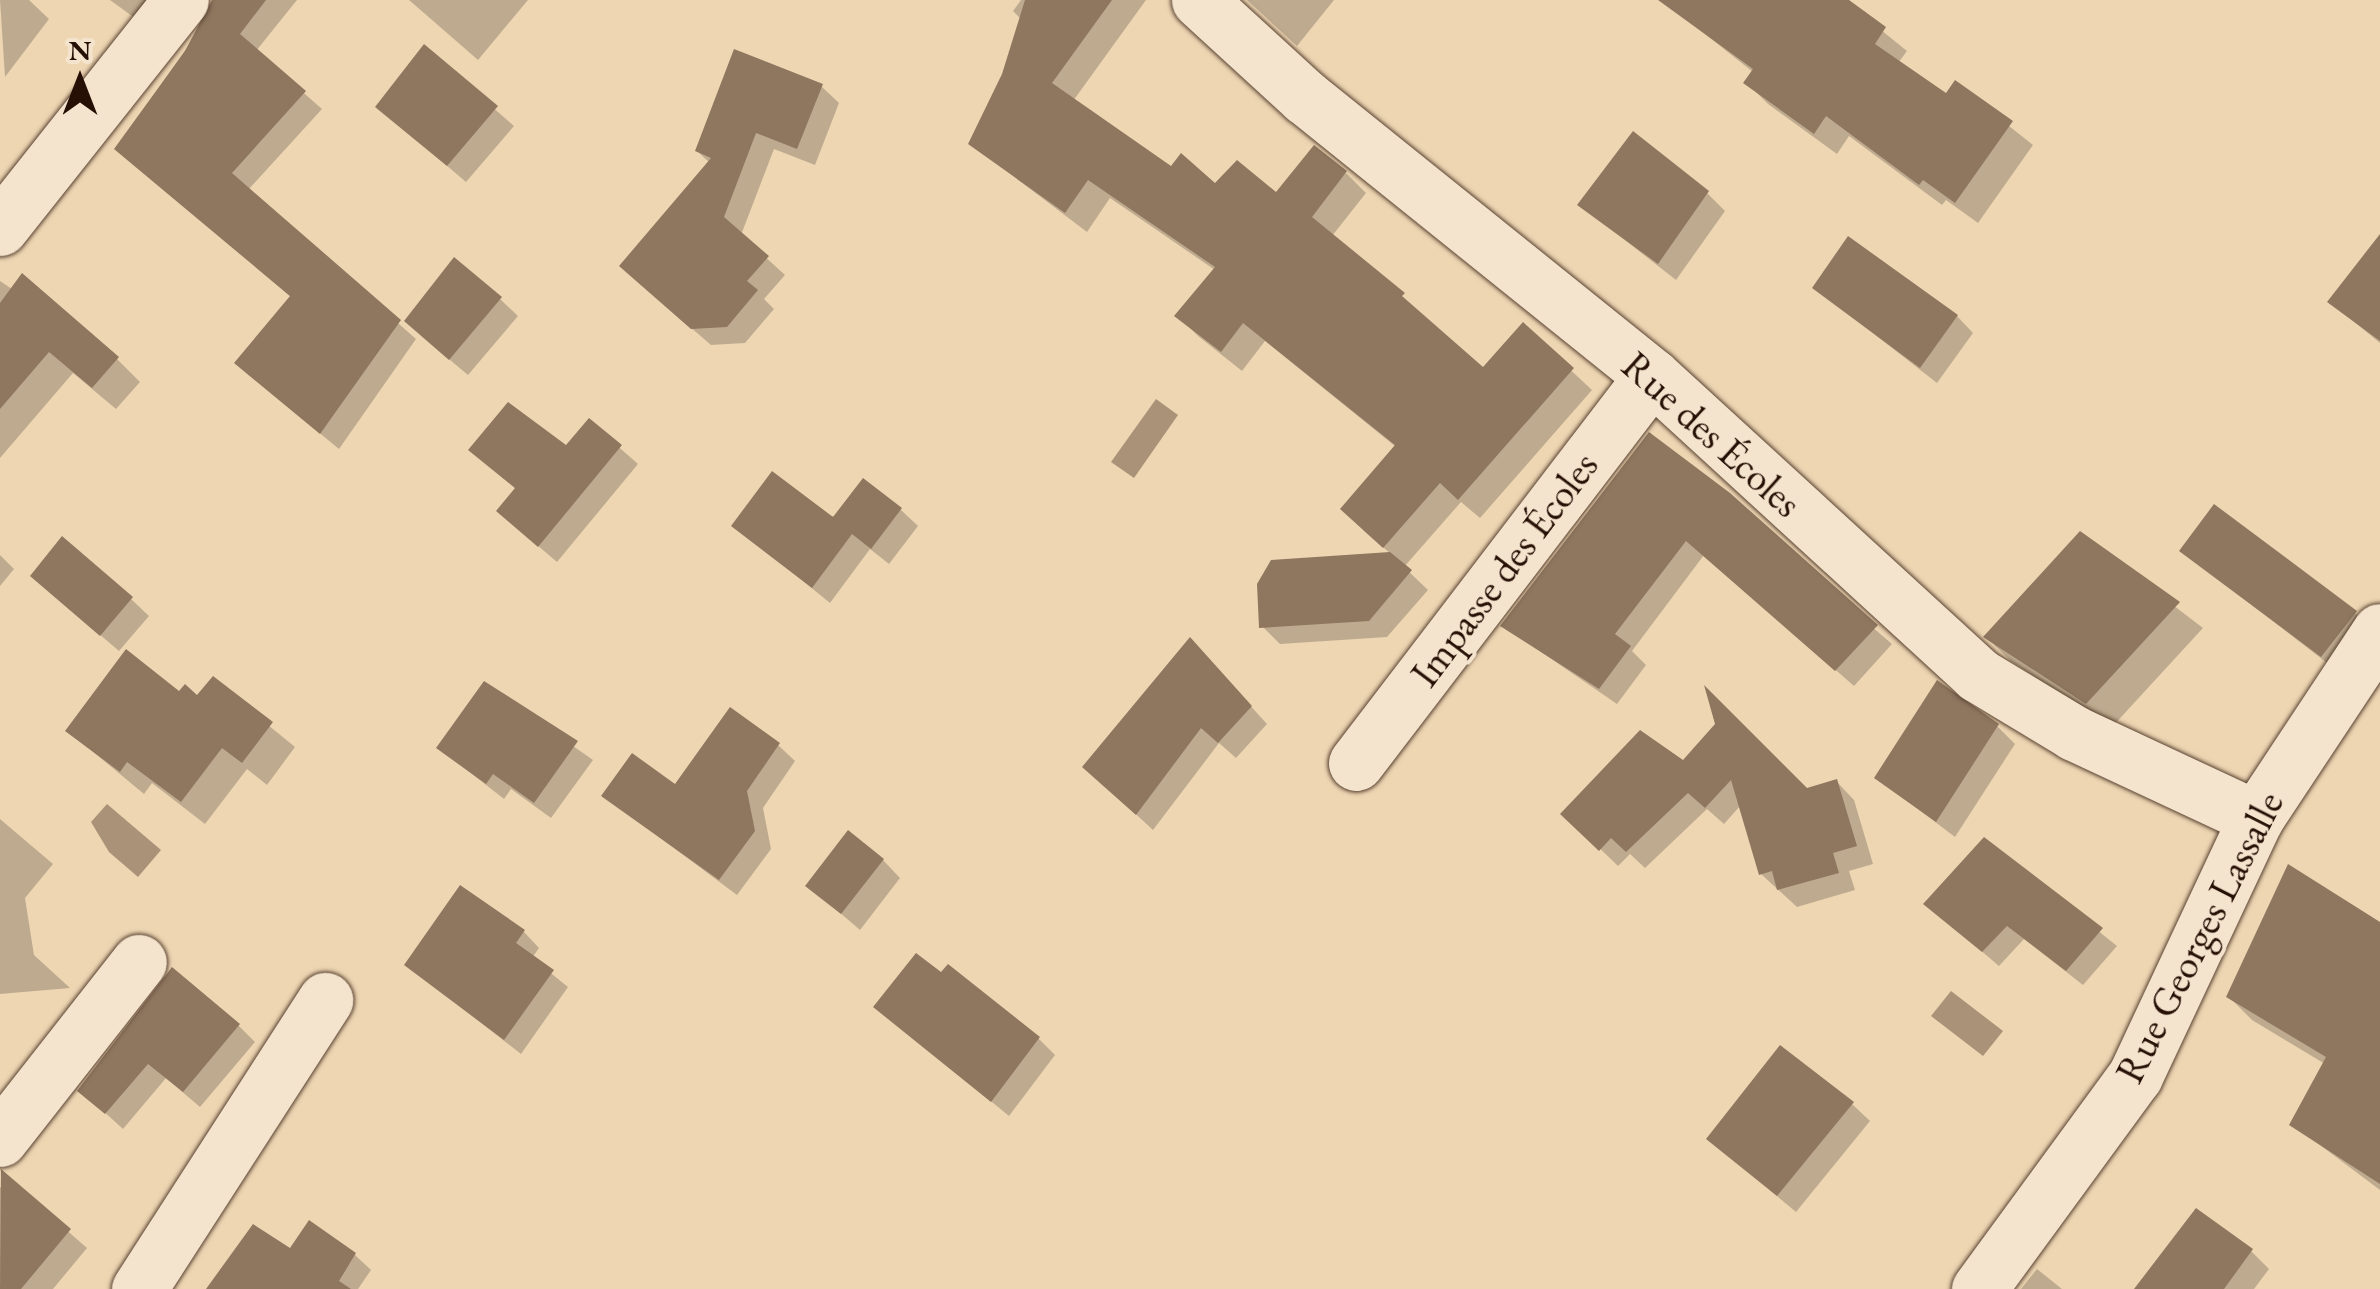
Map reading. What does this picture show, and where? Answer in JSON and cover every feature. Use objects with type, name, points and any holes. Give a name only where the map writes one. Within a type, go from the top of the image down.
[{"type":"street","points":[[0,228],[181,0]]},
{"type":"street","name":"Rue des Écoles","points":[[1199,0],[1305,97],[1652,376],[1978,675],[2074,734],[2256,818]]},
{"type":"street","name":"Impasse des Écoles","points":[[1356,762],[1652,376]]},
{"type":"street","name":"Rue Georges Lassalle","points":[[1979,1289],[2135,1076],[2256,818],[2380,631]]},
{"type":"street","points":[[0,1139],[139,962]]},
{"type":"street","points":[[139,1289],[325,1000]]},
{"type":"shaded area","points":[[1156,399],[1178,415],[1134,478],[1111,462]]},
{"type":"shaded area","points":[[107,804],[161,850],[138,877],[109,852],[91,822]]},
{"type":"shaded area","points":[[1951,991],[2003,1031],[1983,1056],[1931,1016]]},
{"type":"building","points":[[212,0],[266,0],[240,34],[306,91],[232,173],[401,320],[320,434],[234,363],[290,296],[114,149],[185,51]]},
{"type":"building","points":[[1025,0],[1112,0],[1052,83],[1171,166],[1181,153],[1215,183],[1237,160],[1276,192],[1314,145],[1347,171],[1312,217],[1405,293],[1402,296],[1483,367],[1523,322],[1574,368],[1458,500],[1440,483],[1383,548],[1340,509],[1395,445],[1243,323],[1221,352],[1174,316],[1215,267],[1088,180],[1065,213],[968,144],[1002,74]]},
{"type":"building","points":[[1658,0],[1849,0],[1886,27],[1875,44],[1946,93],[1955,80],[2013,121],[1955,203],[1923,180],[1919,185],[1826,116],[1814,134],[1743,83],[1753,69]]},
{"type":"building","points":[[424,44],[498,106],[447,166],[375,107]]},
{"type":"building","points":[[734,49],[823,84],[797,149],[756,133],[724,217],[769,256],[747,281],[758,290],[727,327],[691,329],[619,266],[711,158],[695,151]]},
{"type":"building","points":[[1633,131],[1709,191],[1658,264],[1577,205]]},
{"type":"building","points":[[2380,234],[2380,341],[2327,302]]},
{"type":"building","points":[[1848,236],[1958,315],[1920,368],[1812,288]]},
{"type":"building","points":[[454,257],[502,297],[449,360],[404,321]]},
{"type":"building","points":[[22,273],[119,357],[92,388],[49,352],[0,409],[0,303]]},
{"type":"building","points":[[508,402],[566,445],[589,418],[622,445],[538,547],[496,511],[515,488],[468,450]]},
{"type":"building","points":[[1649,432],[1730,493],[1878,625],[1835,671],[1686,541],[1615,634],[1631,646],[1599,689],[1500,626]]},
{"type":"building","points":[[772,471],[833,517],[863,478],[902,508],[871,549],[852,534],[812,588],[731,526]]},
{"type":"building","points":[[2214,504],[2357,611],[2321,657],[2179,551]]},
{"type":"building","points":[[2080,531],[2180,602],[2086,704],[1983,637]]},
{"type":"building","points":[[62,536],[133,597],[100,636],[30,576]]},
{"type":"building","points":[[1390,552],[1412,570],[1369,621],[1259,628],[1257,584],[1271,560]]},
{"type":"building","points":[[1190,637],[1252,706],[1218,743],[1201,728],[1136,815],[1082,767]]},
{"type":"building","points":[[126,649],[179,691],[185,684],[197,695],[213,676],[273,722],[242,763],[222,748],[181,802],[127,762],[120,772],[65,731]]},
{"type":"building","points":[[1937,680],[1999,724],[1936,822],[1874,778]]},
{"type":"building","points":[[484,681],[578,741],[534,803],[493,774],[486,784],[436,748]]},
{"type":"building","points":[[1704,685],[1807,788],[1837,779],[1857,846],[1833,853],[1839,873],[1777,890],[1772,871],[1759,875],[1731,780],[1705,808],[1688,793],[1626,852],[1611,838],[1599,851],[1560,814],[1640,730],[1683,760],[1715,724]]},
{"type":"building","points":[[730,707],[780,743],[747,791],[755,831],[719,880],[601,796],[632,753],[675,784]]},
{"type":"building","points":[[848,830],[884,859],[841,914],[805,886]]},
{"type":"building","points":[[1984,837],[2103,928],[2066,971],[2007,926],[1982,952],[1923,904]]},
{"type":"building","points":[[2288,864],[2380,922],[2380,1184],[2289,1125],[2326,1057],[2226,997]]},
{"type":"building","points":[[460,885],[525,930],[516,943],[554,970],[504,1040],[404,965]]},
{"type":"building","points":[[916,953],[941,972],[948,964],[1040,1037],[991,1102],[873,1007]]},
{"type":"building","points":[[172,967],[240,1024],[183,1092],[148,1064],[105,1114],[77,1091]]},
{"type":"building","points":[[1780,1045],[1854,1102],[1777,1196],[1706,1139]]},
{"type":"building","points":[[1,1169],[71,1229],[21,1289],[0,1289]]},
{"type":"building","points":[[2196,1208],[2253,1249],[2224,1289],[2134,1289]]},
{"type":"building","points":[[309,1220],[356,1253],[339,1281],[351,1289],[206,1289],[253,1224],[290,1248]]}]
